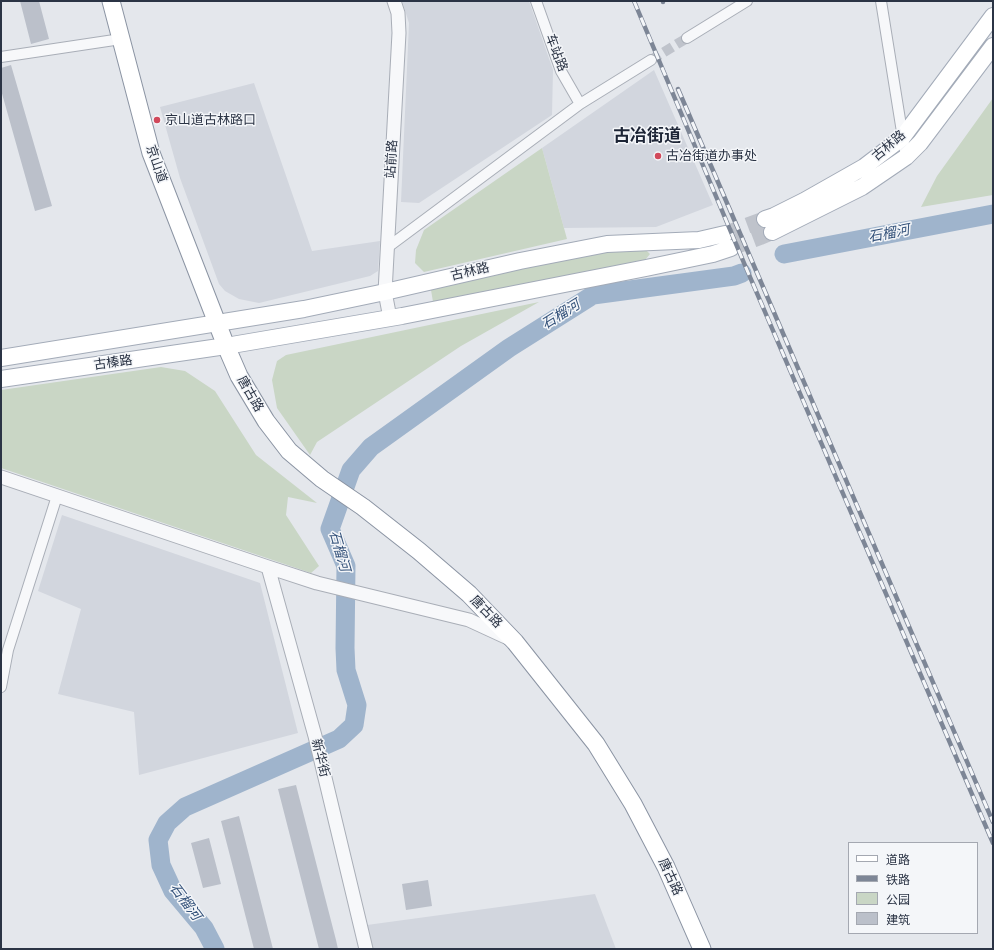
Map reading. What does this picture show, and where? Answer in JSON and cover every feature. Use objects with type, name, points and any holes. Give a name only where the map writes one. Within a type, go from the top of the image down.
[{"type":"highway","name":"京山道","points":[[111,1],[151,154],[217,322]]},
{"type":"highway","name":"唐古路","points":[[217,322],[239,376],[266,421],[290,451],[322,479],[363,507],[419,551],[469,594],[516,642],[596,744],[633,804],[666,867],[702,949]]},
{"type":"main road","name":"古林路","points":[[993,16],[902,138],[864,167],[774,216],[768,226],[862,187],[906,157],[920,143],[993,46]]},
{"type":"main road","name":"古林路","points":[[217,322],[304,309],[520,261],[607,244],[699,240],[728,241],[712,254],[646,268],[390,318],[226,346]]},
{"type":"main road","name":"古榛路","points":[[1,358],[217,322]]},
{"type":"main road","name":"古榛路","points":[[1,379],[226,346]]},
{"type":"street","name":"站前路","points":[[390,318],[385,292],[399,33],[398,13],[394,1]]},
{"type":"street","name":"车站路","points":[[536,1],[561,71],[580,104]]},
{"type":"street","points":[[687,38],[747,1]]},
{"type":"street","points":[[881,1],[906,157]]},
{"type":"street","points":[[1,57],[121,39]]},
{"type":"street","points":[[388,247],[580,104],[651,60]]},
{"type":"street","points":[[1,477],[316,583],[469,620],[516,642]]},
{"type":"street","points":[[1,686],[8,650],[57,496]]},
{"type":"street","name":"新华街","points":[[268,567],[319,755],[366,949]]},
{"type":"shaded area","points":[[402,1],[529,1],[553,70],[552,115],[419,203],[401,202],[409,23]]},
{"type":"shaded area","points":[[654,70],[713,205],[656,227],[564,228],[542,148]]},
{"type":"shaded area","points":[[254,83],[312,251],[380,241],[378,271],[370,276],[259,303],[239,299],[225,291],[219,284],[180,178],[160,107]]},
{"type":"shaded area","points":[[62,515],[260,583],[298,733],[139,775],[134,712],[58,694],[81,609],[38,591]]},
{"type":"shaded area","points":[[595,894],[616,949],[373,949],[367,925]]},
{"type":"green space","points":[[993,98],[993,195],[921,207],[937,176]]},
{"type":"green space","points":[[542,148],[567,239],[424,272],[415,263],[416,250],[424,230]]},
{"type":"green space","points":[[615,249],[645,249],[650,254],[645,260],[433,302],[431,290],[438,286]]},
{"type":"green space","points":[[539,302],[461,346],[317,442],[310,455],[277,408],[272,380],[277,361],[286,355]]},
{"type":"green space","points":[[161,367],[185,371],[215,391],[256,455],[317,503],[288,497],[286,515],[319,566],[311,573],[1,468],[1,390]]},
{"type":"building","points":[[20,1],[39,1],[49,39],[31,44]]},
{"type":"building","points":[[11,65],[52,206],[35,211],[1,90],[1,68]]},
{"type":"building","points":[[296,785],[338,949],[319,949],[278,789]]},
{"type":"building","points":[[239,816],[273,949],[254,949],[221,821]]},
{"type":"building","points":[[209,838],[221,884],[203,888],[191,843]]},
{"type":"building","points":[[428,880],[432,906],[406,910],[402,884]]},
{"type":"waterway","name":"石榴河","points":[[784,254],[993,214]]},
{"type":"waterway","name":"石榴河","points":[[215,949],[204,928],[173,891],[161,865],[158,840],[167,823],[185,807],[339,739],[354,725],[357,705],[346,670],[346,566],[330,529],[351,470],[371,447],[509,348],[593,295],[734,276],[742,273]]},
{"type":"tunnel","points":[[651,60],[687,38]]},
{"type":"tunnel","points":[[725,234],[765,219]]},
{"type":"tunnel","points":[[731,248],[772,232]]},
{"type":"railway","points":[[634,1],[744,263],[993,843]]},
{"type":"railway","points":[[678,89],[993,822]]},
{"type":"place","name":"京山道古林路口","points":[[157,120]]},
{"type":"place","name":"古冶街道办事处","points":[[658,156]]},
{"type":"district","name":"古冶街道","points":[[647,136]]}]
